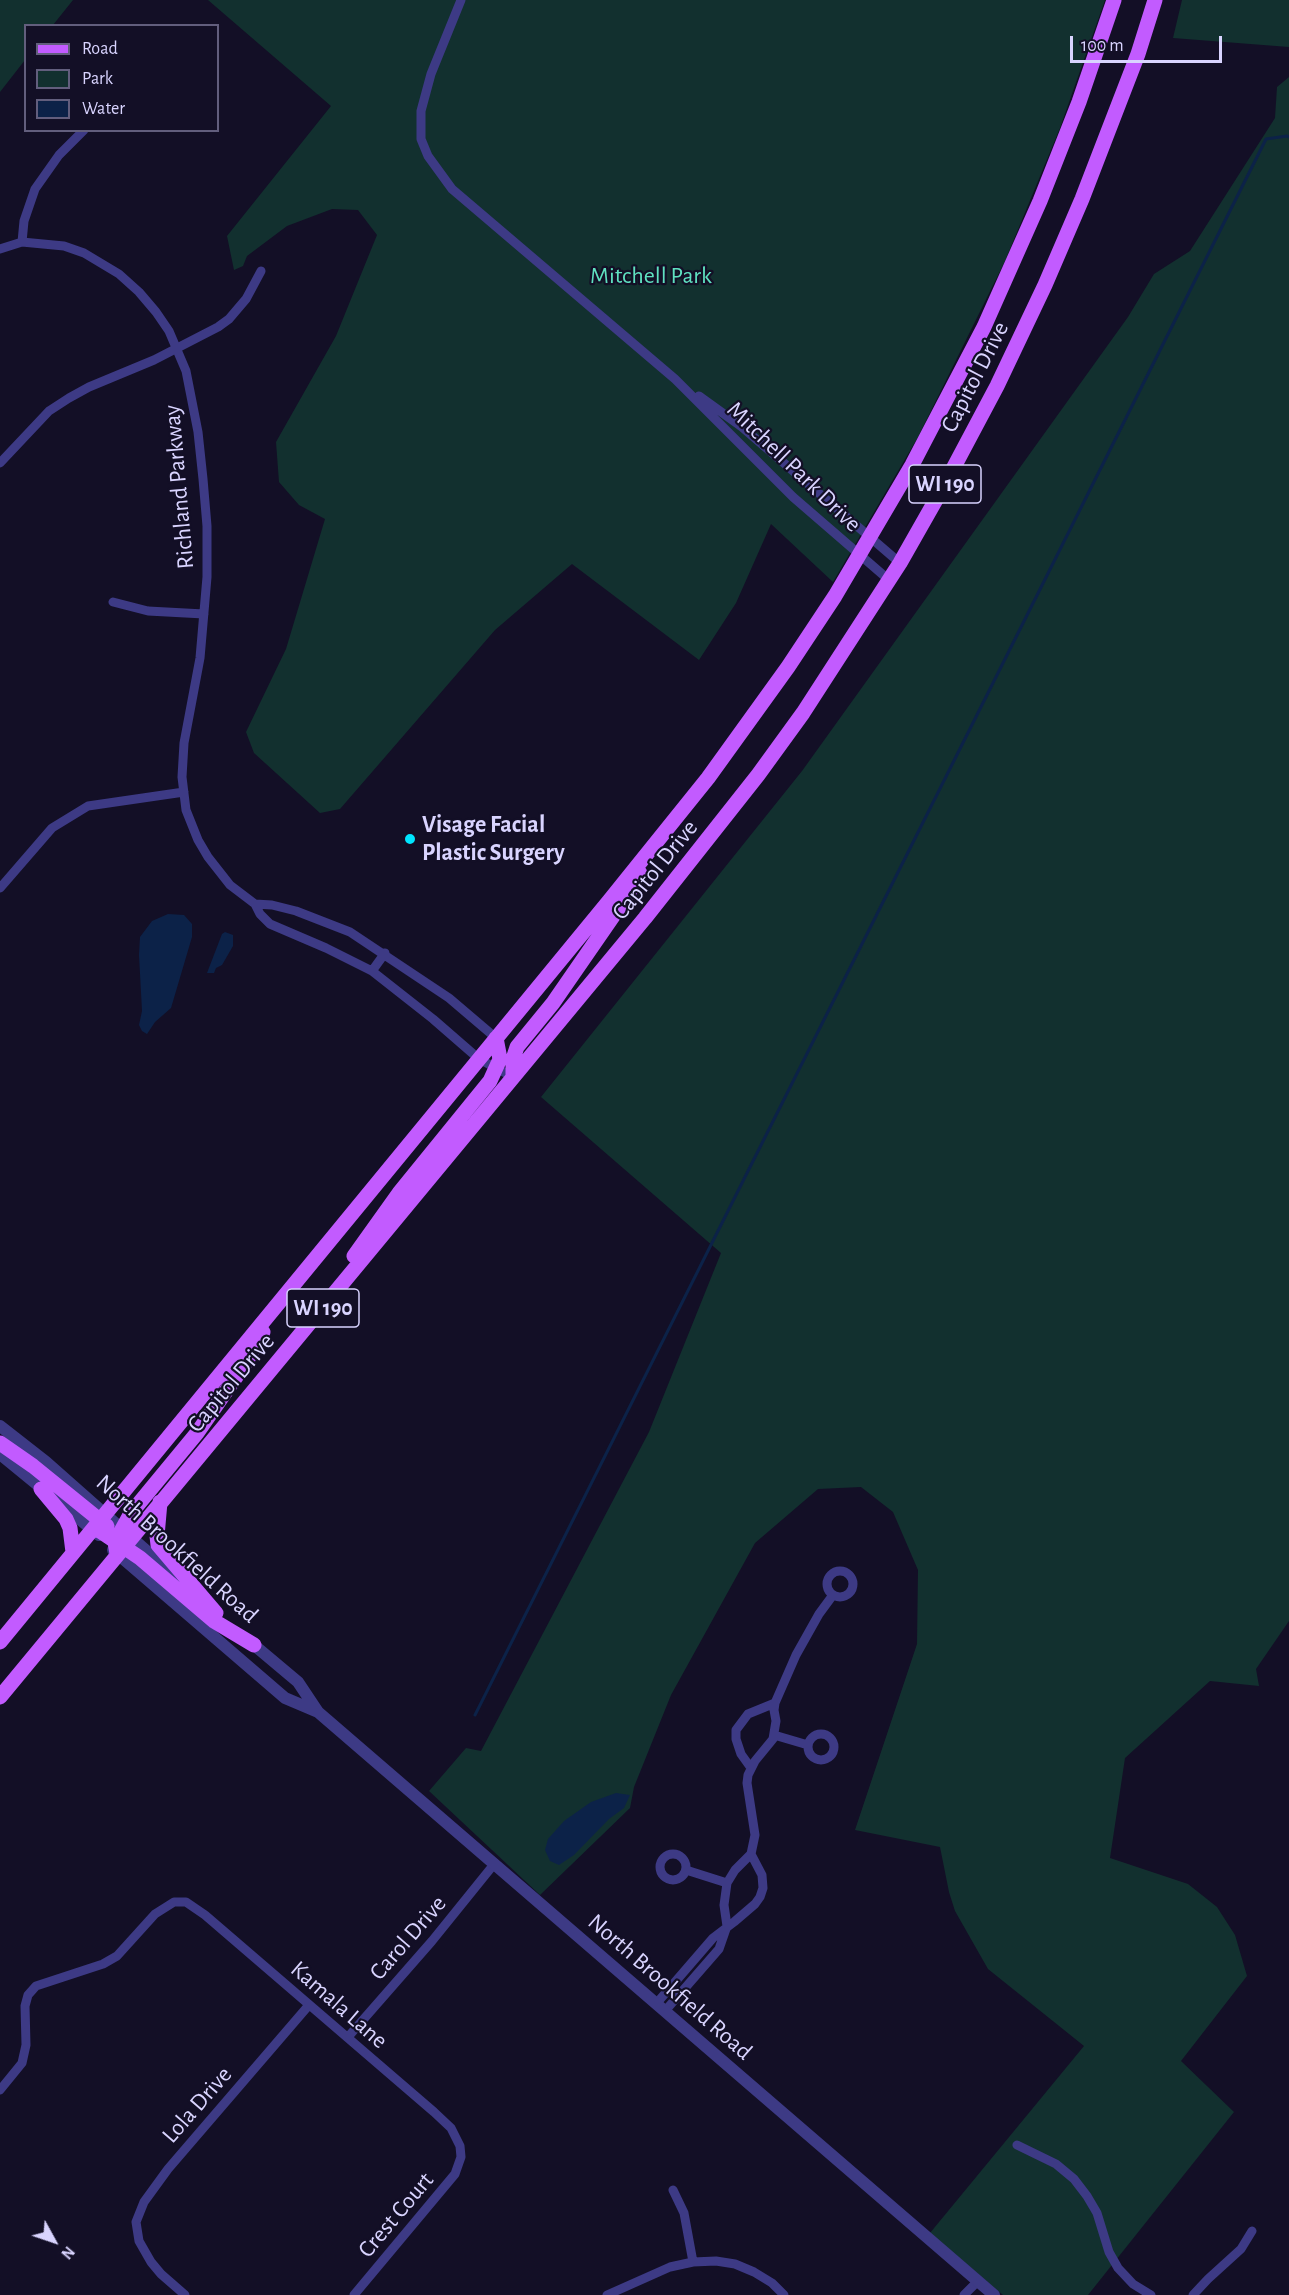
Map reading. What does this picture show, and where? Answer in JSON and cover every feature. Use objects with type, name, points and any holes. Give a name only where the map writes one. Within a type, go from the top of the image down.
[{"type":"main road","name":"Capitol Drive","points":[[496,1038],[708,778],[788,667],[859,555],[945,404],[1013,265],[1079,102],[1114,0]]},
{"type":"main road","name":"Capitol Drive","points":[[0,1697],[121,1540],[160,1501],[308,1326],[645,918],[765,767],[844,652],[900,563],[977,424],[1046,285],[1112,125],[1155,0]]},
{"type":"main road","points":[[513,1077],[513,1059],[517,1047],[553,1003],[627,896],[661,836]]},
{"type":"main road","points":[[308,1326],[378,1222],[489,1081],[500,1059],[496,1038]]},
{"type":"main road","name":"WI 190","points":[[479,1059],[496,1038]]},
{"type":"main road","name":"Capitol Drive","points":[[0,1642],[479,1059]]},
{"type":"main road","points":[[121,1540],[130,1513],[197,1433],[246,1364],[284,1296]]},
{"type":"main road","points":[[0,1443],[33,1466],[214,1621],[254,1645]]},
{"type":"main road","points":[[41,1489],[66,1519],[70,1528],[73,1552]]},
{"type":"main road","points":[[160,1501],[157,1524],[159,1545],[216,1613]]},
{"type":"street","name":"Mitchell Park Drive","points":[[460,0],[431,74],[421,111],[421,139],[428,156],[452,189],[675,379],[793,497],[889,580]]},
{"type":"street","points":[[0,249],[22,242],[24,221],[35,189],[59,155],[82,132]]},
{"type":"street","name":"Richland Parkway","points":[[22,242],[64,246],[84,253],[118,274],[139,292],[156,312],[178,350],[191,391],[203,479],[207,526],[207,577],[200,658],[182,757],[186,810],[208,857],[230,885],[255,904],[260,914],[270,924],[372,971],[479,1059],[513,1077]]},
{"type":"street","points":[[0,463],[32,427],[49,411],[69,398],[89,387],[178,350],[229,319],[246,299],[261,271]]},
{"type":"street","name":"Mitchell Park Drive","points":[[675,379],[742,427],[900,563]]},
{"type":"street","points":[[112,602],[148,611],[204,614]]},
{"type":"street","points":[[0,888],[52,828],[88,806],[184,792]]},
{"type":"street","name":"Richland Parkway","points":[[255,904],[272,905],[324,921],[350,932],[385,953],[449,998],[496,1038],[513,1077]]},
{"type":"street","points":[[372,971],[385,953]]},
{"type":"street","name":"North Brookfield Road","points":[[0,1426],[46,1462],[99,1521]]},
{"type":"street","name":"North Brookfield Road","points":[[0,1454],[41,1489],[99,1521]]},
{"type":"street","name":"North Brookfield Road","points":[[121,1540],[216,1613],[298,1682],[318,1712],[994,2295]]},
{"type":"street","name":"North Brookfield Road","points":[[121,1540],[285,1698],[318,1712]]},
{"type":"street","points":[[728,1926],[724,1905],[727,1883],[735,1870],[751,1854],[755,1834],[747,1783],[751,1768],[774,1735],[775,1703],[796,1655],[819,1614],[833,1595]]},
{"type":"street","points":[[751,1768],[741,1754],[736,1739],[736,1730],[748,1714],[775,1703]]},
{"type":"street","points":[[774,1735],[808,1745]]},
{"type":"street","points":[[661,2007],[713,1938],[760,1898],[763,1888],[762,1875],[751,1854]]},
{"type":"street","name":"Carol Drive","points":[[348,2037],[432,1941],[495,1863]]},
{"type":"street","points":[[686,1870],[727,1883]]},
{"type":"street","name":"Kamala Lane","points":[[0,2090],[22,2063],[26,2045],[24,2006],[28,1995],[36,1986],[103,1964],[117,1956],[155,1914],[174,1902],[186,1902],[205,1915],[451,2128],[460,2146],[461,2157]]},
{"type":"street","name":"Lola Drive","points":[[185,2295],[151,2262],[139,2241],[136,2222],[144,2202],[156,2183],[309,2005]]},
{"type":"street","points":[[1017,2145],[1056,2164],[1074,2179],[1096,2213],[1109,2252],[1118,2268],[1133,2284],[1151,2295]]},
{"type":"street","name":"Crest Court","points":[[354,2295],[447,2186],[455,2174],[461,2157]]},
{"type":"street","points":[[673,2190],[684,2213],[693,2262]]},
{"type":"street","points":[[1193,2295],[1241,2249],[1252,2231]]},
{"type":"street","points":[[607,2295],[654,2273],[693,2262],[716,2261],[735,2264],[754,2272],[772,2283],[784,2295]]},
{"type":"street","points":[[964,2295],[978,2281]]},
{"type":"green space","points":[[0,0],[73,0],[54,24],[24,24],[24,61],[0,92]]},
{"type":"green space","name":"Mitchell Park","points":[[208,0],[1105,0],[1060,128],[1005,261],[918,437],[833,582],[771,524],[736,603],[699,660],[572,564],[495,630],[340,809],[320,813],[254,753],[246,732],[286,649],[325,519],[299,505],[279,482],[276,442],[336,336],[377,235],[358,210],[332,209],[287,226],[247,256],[243,266],[234,270],[227,236],[331,106]]},
{"type":"green space","points":[[1182,0],[1289,0],[1289,47],[1173,38]]},
{"type":"green space","points":[[1289,77],[1289,1621],[1256,1669],[1259,1686],[1210,1681],[1125,1758],[1110,1858],[1188,1884],[1217,1907],[1235,1935],[1247,1976],[1181,2061],[1234,2112],[1088,2295],[1003,2295],[930,2233],[1084,2046],[988,1969],[955,1911],[940,1847],[855,1830],[917,1644],[918,1570],[893,1512],[861,1487],[818,1489],[755,1543],[671,1695],[634,1787],[630,1808],[540,1895],[429,1791],[466,1748],[481,1751],[649,1432],[721,1253],[541,1097],[802,771],[1128,317],[1154,274],[1190,251],[1275,118],[1277,87]]},
{"type":"water","points":[[168,914],[184,915],[192,924],[192,937],[171,1008],[155,1022],[147,1034],[139,1025],[142,1011],[140,937],[152,921]]},
{"type":"water","points":[[225,932],[233,935],[233,946],[222,965],[216,968],[214,973],[207,973],[222,934]]},
{"type":"water","points":[[616,1793],[630,1795],[624,1808],[609,1819],[574,1855],[559,1865],[550,1861],[545,1850],[548,1839],[564,1821],[591,1802]]},
{"type":"waterway","points":[[475,1715],[1266,139],[1289,137]]},
{"type":"place","name":"Visage Facial Plastic Surgery","points":[[410,839]]}]
